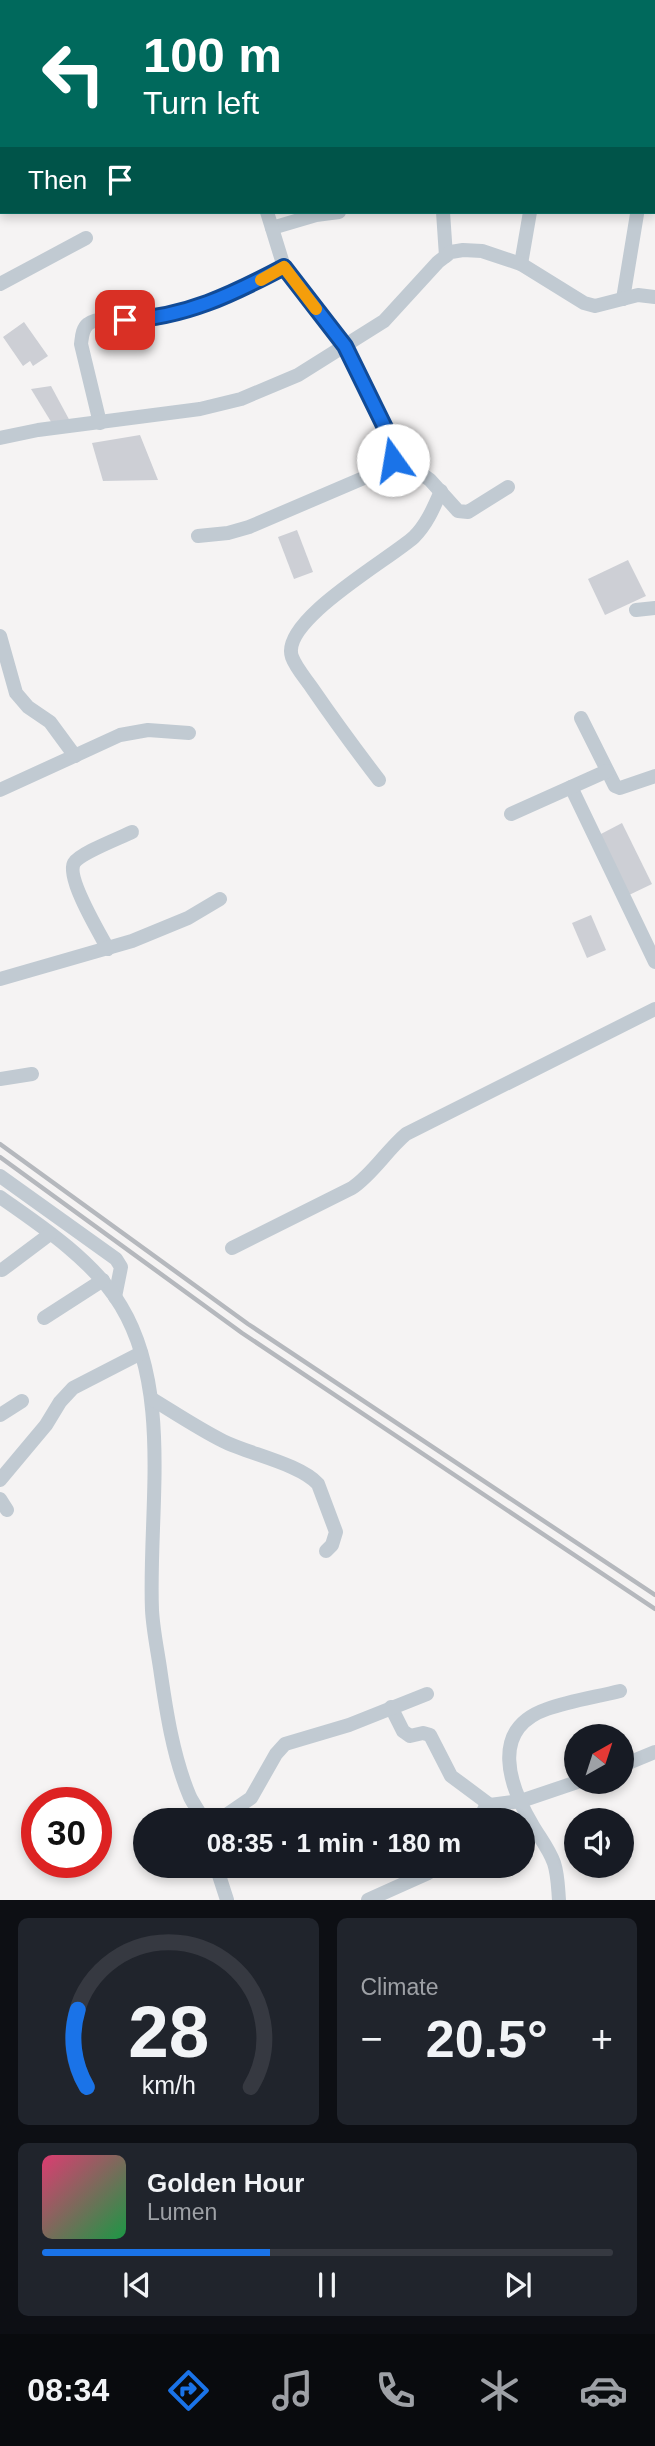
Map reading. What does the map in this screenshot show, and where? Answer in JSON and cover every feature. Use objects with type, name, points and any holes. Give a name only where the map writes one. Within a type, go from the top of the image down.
[{"type":"street","points":[[198,536],[228,533],[269,519],[388,467],[394,454],[394,446],[345,346],[284,267],[268,214]]},
{"type":"street","points":[[272,228],[324,214]]},
{"type":"street","points":[[443,214],[446,256]]},
{"type":"street","points":[[522,264],[530,214]]},
{"type":"street","points":[[623,299],[637,214]]},
{"type":"street","points":[[0,284],[86,238]]},
{"type":"street","points":[[0,437],[200,409],[241,399],[298,375],[384,321],[446,256],[463,250],[482,251],[522,264],[584,303],[595,306],[638,295],[655,297]]},
{"type":"street","points":[[100,423],[81,344],[87,325],[97,321],[154,318],[183,313],[228,296],[284,267]]},
{"type":"street","points":[[394,454],[415,467],[441,491],[453,507],[463,512],[468,512],[508,487]]},
{"type":"street","points":[[379,780],[296,664],[291,650],[292,641],[320,607],[416,534],[431,513],[441,491]]},
{"type":"street","points":[[636,610],[655,608]]},
{"type":"street","points":[[0,636],[16,693],[28,707],[50,722],[75,756]]},
{"type":"street","points":[[581,718],[615,786],[620,788],[655,776]]},
{"type":"street","points":[[0,790],[120,735],[134,731],[189,733]]},
{"type":"street","points":[[511,814],[607,771]]},
{"type":"street","points":[[571,787],[655,962]]},
{"type":"street","points":[[108,949],[76,885],[73,864],[83,856],[132,832]]},
{"type":"street","points":[[0,979],[132,942],[188,918],[220,899]]},
{"type":"street","points":[[232,1248],[352,1188],[366,1177],[385,1153],[406,1134],[655,1009]]},
{"type":"street","points":[[0,1079],[32,1074]]},
{"type":"street","points":[[0,1176],[116,1259],[121,1267],[116,1297]]},
{"type":"street","points":[[0,1197],[50,1234],[103,1280],[130,1323],[141,1353],[152,1399],[152,1613],[175,1747],[190,1797],[196,1808]]},
{"type":"street","points":[[2,1270],[50,1234]]},
{"type":"street","points":[[44,1318],[103,1280]]},
{"type":"street","points":[[0,1480],[46,1425],[67,1394],[80,1383],[141,1353]]},
{"type":"street","points":[[152,1399],[223,1441],[298,1470],[313,1479],[318,1484],[336,1532],[332,1545],[326,1551]]},
{"type":"street","points":[[0,1415],[22,1401]]},
{"type":"street","points":[[559,1900],[554,1862],[515,1787],[508,1755],[513,1735],[521,1725],[546,1709],[620,1691]]},
{"type":"street","points":[[236,1808],[251,1798],[276,1754],[285,1744],[349,1725],[427,1694]]},
{"type":"street","points":[[391,1707],[407,1735],[430,1735],[451,1776],[489,1805]]},
{"type":"street","points":[[634,1761],[655,1752]]},
{"type":"street","points":[[485,1808],[489,1805],[521,1801],[564,1787]]},
{"type":"street","points":[[220,1878],[227,1900]]},
{"type":"street","points":[[368,1900],[415,1878]]},
{"type":"building","points":[[24,322],[48,356],[33,366],[30,361],[23,366],[3,337]]},
{"type":"building","points":[[51,386],[71,423],[53,425],[31,389]]},
{"type":"building","points":[[140,435],[158,480],[103,481],[92,443]]},
{"type":"building","points":[[297,530],[313,572],[294,579],[278,537]]},
{"type":"building","points":[[628,560],[646,596],[605,615],[588,579]]},
{"type":"building","points":[[622,823],[652,884],[629,895],[599,835]]},
{"type":"building","points":[[591,915],[606,950],[587,958],[572,923]]},
{"type":"railway","points":[[0,1144],[248,1324],[655,1595]]},
{"type":"railway","points":[[0,1157],[242,1333],[655,1609]]},
{"type":"slow traffic","points":[[261,280],[284,267],[316,309]]},
{"type":"route","points":[[125,320],[183,313],[228,296],[284,267],[345,346],[394,446],[393,460]]}]
